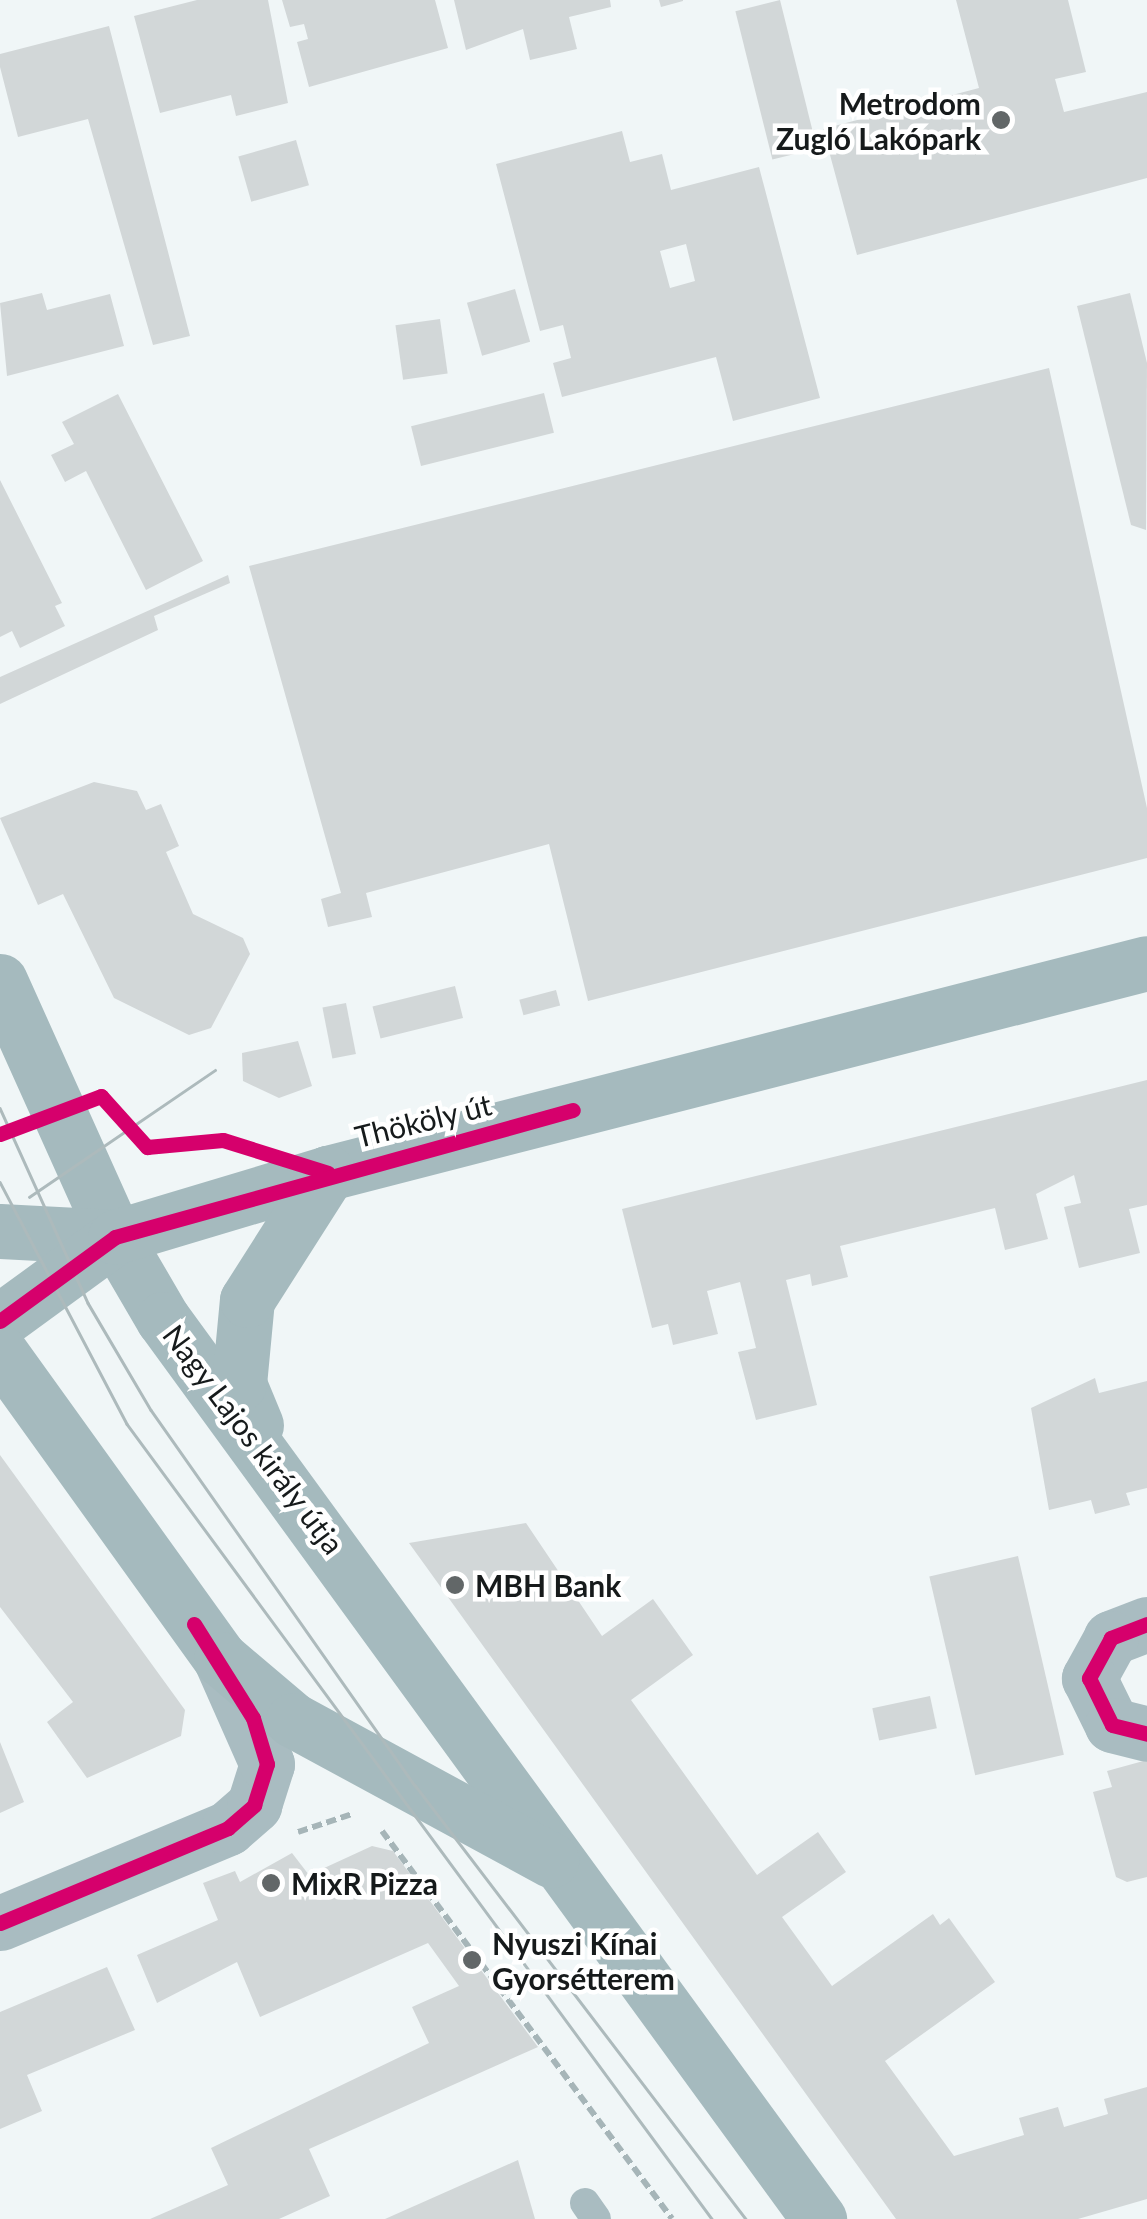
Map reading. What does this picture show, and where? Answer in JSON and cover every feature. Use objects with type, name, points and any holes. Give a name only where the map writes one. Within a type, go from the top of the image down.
[{"type":"main road","name":"Thököly út","points":[[115,1237],[328,1172],[1147,963]]},
{"type":"main road","name":"Nagy Lajos király útja","points":[[0,981],[115,1237],[163,1319],[266,1451],[819,2219]]},
{"type":"main road","points":[[266,1451],[238,1384],[238,1334],[254,1283],[328,1172]]},
{"type":"main road","points":[[0,1231],[115,1237]]},
{"type":"main road","points":[[0,1321],[115,1237]]},
{"type":"main road","name":"Nagy Lajos király útja","points":[[0,1352],[207,1641],[293,1720],[562,1866]]},
{"type":"street","points":[[1147,1624],[1111,1638],[1089,1678],[1112,1725],[1147,1734]]},
{"type":"street","points":[[0,1924],[228,1828],[254,1805],[267,1764],[207,1641]]},
{"type":"lane","points":[[0,1253],[115,1237]]},
{"type":"lane","points":[[0,1293],[115,1237]]},
{"type":"path","points":[[254,1805],[278,1840],[345,1813],[372,1818],[672,2219]]},
{"type":"building","points":[[197,0],[268,0],[288,103],[236,116],[231,95],[160,113],[134,16]]},
{"type":"building","points":[[282,0],[435,0],[448,48],[309,87],[297,42],[308,39],[304,24],[290,27]]},
{"type":"building","points":[[454,0],[610,0],[611,7],[569,17],[577,49],[530,60],[523,29],[466,50]]},
{"type":"building","points":[[659,0],[683,0],[683,1],[661,7]]},
{"type":"building","points":[[780,0],[817,148],[772,160],[735,11]]},
{"type":"building","name":"Metrodom Zugló Lakópark","points":[[956,0],[1068,0],[1086,72],[1055,79],[1064,112],[1147,92],[1147,178],[857,255],[823,129],[979,88]]},
{"type":"building","points":[[109,26],[190,336],[153,345],[88,119],[18,137],[0,67],[0,54]]},
{"type":"building","points":[[622,131],[630,162],[662,154],[671,190],[759,167],[820,398],[733,421],[716,357],[562,397],[553,363],[571,358],[563,325],[540,331],[496,164]],"holes":[[[686,244],[695,281],[670,288],[660,251]]]},
{"type":"building","points":[[296,140],[309,185],[251,202],[238,157]]},
{"type":"building","points":[[515,289],[530,342],[482,356],[467,303]]},
{"type":"building","points":[[42,293],[47,310],[110,294],[124,346],[7,376],[0,303]]},
{"type":"building","points":[[1130,293],[1147,363],[1146,530],[1131,525],[1077,306]]},
{"type":"building","points":[[440,319],[448,373],[403,380],[395,325]]},
{"type":"building","points":[[1049,368],[1147,808],[1147,858],[588,1001],[549,844],[366,893],[372,917],[328,927],[321,899],[341,893],[249,566]]},
{"type":"building","points":[[544,393],[554,433],[421,466],[411,426]]},
{"type":"building","points":[[118,394],[203,561],[146,590],[86,471],[65,482],[51,455],[74,444],[62,422]]},
{"type":"building","points":[[0,480],[62,603],[55,606],[65,626],[20,648],[12,631],[0,637]]},
{"type":"building","points":[[228,575],[230,583],[154,616],[158,630],[0,704],[0,677]]},
{"type":"building","points":[[94,782],[137,791],[146,810],[161,804],[179,846],[166,852],[193,914],[243,938],[250,954],[211,1028],[189,1035],[114,998],[63,894],[38,905],[0,818]]},
{"type":"building","points":[[455,986],[463,1018],[381,1039],[373,1007]]},
{"type":"building","points":[[556,990],[560,1005],[523,1015],[519,1000]]},
{"type":"building","points":[[346,1003],[356,1054],[332,1059],[322,1008]]},
{"type":"building","points":[[298,1041],[312,1086],[279,1098],[243,1081],[242,1053]]},
{"type":"building","points":[[1147,1080],[1147,1205],[1129,1209],[1140,1253],[1079,1268],[1064,1207],[1081,1203],[1074,1175],[1036,1194],[1048,1239],[1005,1250],[995,1208],[840,1246],[848,1277],[812,1286],[810,1274],[786,1280],[817,1405],[756,1420],[738,1352],[756,1348],[740,1282],[707,1291],[718,1334],[673,1345],[668,1324],[652,1328],[622,1209]]},
{"type":"building","points":[[1095,1378],[1099,1393],[1147,1381],[1147,1488],[1126,1493],[1130,1505],[1095,1514],[1091,1500],[1049,1510],[1031,1408]]},
{"type":"building","points":[[0,1455],[185,1710],[181,1736],[87,1778],[47,1722],[73,1702],[0,1607]]},
{"type":"building","points":[[526,1523],[602,1636],[653,1599],[693,1655],[631,1700],[757,1875],[818,1832],[846,1872],[782,1917],[832,1986],[933,1914],[940,1925],[949,1918],[995,1982],[885,2061],[954,2156],[1024,2135],[1019,2118],[1058,2107],[1064,2127],[1108,2114],[1104,2099],[1147,2087],[1147,2199],[1078,2219],[896,2219],[409,1543]]},
{"type":"building","points":[[1018,1556],[1064,1755],[975,1775],[929,1576]]},
{"type":"building","points":[[930,1696],[937,1728],[879,1741],[872,1708]]},
{"type":"building","points":[[0,1742],[24,1802],[0,1813]]},
{"type":"building","points":[[1147,1760],[1147,1877],[1127,1882],[1116,1877],[1093,1792],[1112,1787],[1107,1771]]},
{"type":"building","points":[[372,1846],[393,1851],[538,2047],[309,2149],[330,2196],[279,2219],[150,2219],[228,2185],[211,2148],[429,2043],[412,2007],[459,1986],[428,1943],[260,2017],[237,1962],[157,2003],[137,1955],[218,1920],[203,1883],[235,1871],[240,1882],[292,1853],[309,1875]]},
{"type":"building","points":[[107,1967],[135,2030],[27,2075],[42,2111],[0,2129],[0,2012]]},
{"type":"building","points":[[518,2160],[535,2219],[385,2219]]},
{"type":"tram line","points":[[29,1197],[215,1070]]},
{"type":"tram line","points":[[0,1108],[88,1303],[151,1410],[415,1785],[746,2219]]},
{"type":"tram line","points":[[0,1182],[127,1424],[712,2219]]},
{"type":"cycle path","points":[[0,1134],[101,1096],[147,1147]]},
{"type":"cycle path","points":[[0,1321],[115,1237],[573,1110]]},
{"type":"cycle path","points":[[147,1147],[223,1140],[328,1173]]},
{"type":"cycle path","points":[[0,1923],[228,1828],[254,1805],[267,1764],[253,1718],[194,1624]]},
{"type":"cycle path","points":[[1147,1624],[1111,1638],[1089,1678],[1112,1725],[1147,1734]]},
{"type":"place","name":"Metrodom Zugló Lakópark","points":[[1001,120]]},
{"type":"place","name":"MBH Bank","points":[[455,1585]]},
{"type":"place","name":"MixR Pizza","points":[[271,1883]]},
{"type":"place","name":"Nyuszi Kínai Gyorsétterem","points":[[472,1960]]}]
